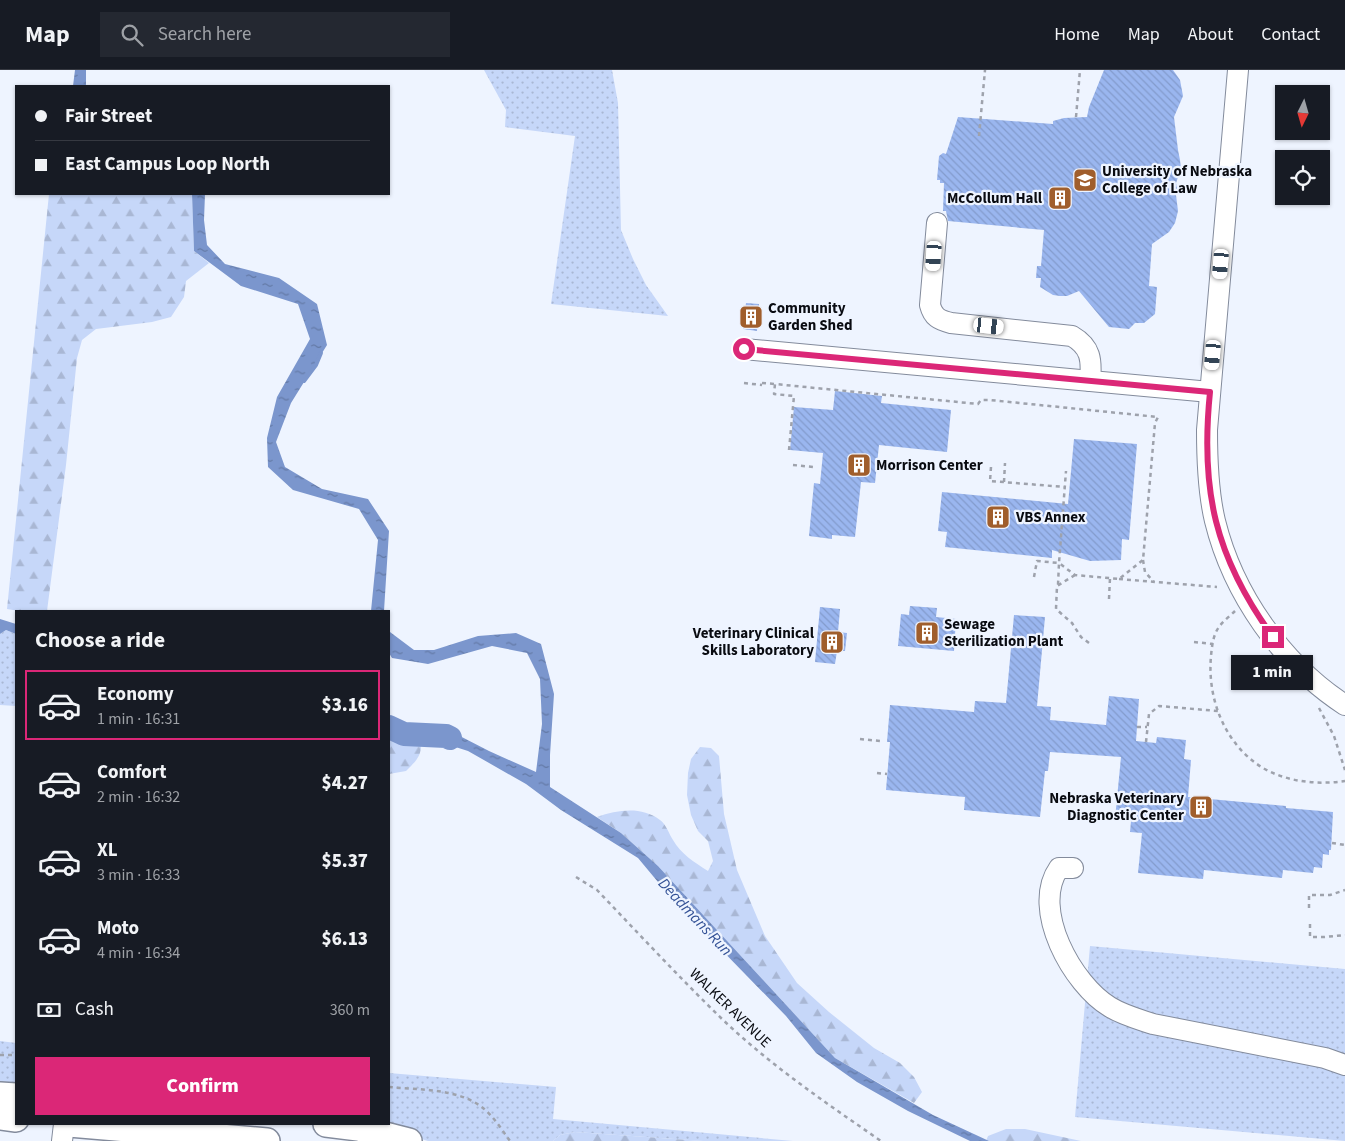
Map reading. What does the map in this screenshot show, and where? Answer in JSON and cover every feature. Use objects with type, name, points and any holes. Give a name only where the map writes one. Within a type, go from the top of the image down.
[{"type":"main road","points":[[0,1095],[15,1096]]},
{"type":"main road","points":[[0,1117],[15,1119]]},
{"type":"main road","points":[[81,1125],[267,1141]]},
{"type":"main road","points":[[334,1125],[358,1128],[409,1141]]},
{"type":"lane","points":[[1238,70],[1207,430],[1207,456],[1215,521],[1235,576],[1257,616],[1291,660],[1345,705]]},
{"type":"lane","points":[[937,223],[930,305],[935,316],[940,320],[951,323],[1072,336],[1085,346],[1091,365],[1090,381]]},
{"type":"lane","points":[[744,349],[1210,392]]},
{"type":"lane","points":[[1073,868],[1060,868],[1052,881],[1050,895],[1052,923],[1057,939],[1073,969],[1084,984],[1109,1007],[1153,1024],[1325,1058],[1345,1065]]},
{"type":"lane","points":[[62,1141],[64,1125]]},
{"type":"path","points":[[979,136],[985,70]]},
{"type":"path","points":[[1076,117],[1080,70]]},
{"type":"path","points":[[744,384],[775,384],[978,404],[981,400],[990,400],[1158,416],[1143,560],[1146,572],[1154,582]]},
{"type":"path","points":[[775,384],[774,394],[794,396],[789,450]]},
{"type":"path","points":[[1004,482],[1005,463]]},
{"type":"path","points":[[793,465],[814,467]]},
{"type":"path","points":[[991,467],[990,481],[1065,487]]},
{"type":"path","points":[[1066,471],[1056,609],[1072,623],[1081,638],[1089,643]]},
{"type":"path","points":[[1119,579],[1143,560]]},
{"type":"path","points":[[1034,578],[1037,561],[1059,564],[1074,575],[1217,587]]},
{"type":"path","points":[[1058,586],[1074,575]]},
{"type":"path","points":[[1108,599],[1110,578]]},
{"type":"path","points":[[1238,608],[1219,626],[1215,634],[1211,674],[1214,698],[1218,711],[1235,743],[1248,757],[1264,768],[1280,775],[1306,782],[1345,781]]},
{"type":"path","points":[[1194,642],[1213,644]]},
{"type":"path","points":[[1315,701],[1334,736],[1345,770]]},
{"type":"path","points":[[1146,742],[1149,714],[1159,706],[1218,711]]},
{"type":"path","points":[[1137,726],[1147,728]]},
{"type":"path","points":[[860,739],[880,740]]},
{"type":"path","points":[[877,773],[887,774]]},
{"type":"path","points":[[1332,843],[1345,845]]},
{"type":"path","name":"WALKER AVENUE","points":[[576,876],[597,890],[722,1018],[761,1053],[801,1085],[881,1141]]},
{"type":"path","points":[[1308,908],[1309,895],[1330,895],[1345,890]]},
{"type":"path","points":[[1310,924],[1310,937],[1345,935]]},
{"type":"path","points":[[0,1055],[15,1055]]},
{"type":"path","points":[[390,1087],[440,1092],[472,1101],[488,1113],[510,1141]]},
{"type":"green space","points":[[484,70],[612,70],[618,103],[621,230],[646,285],[668,316],[551,304],[575,136],[505,127],[506,110]]},
{"type":"green space","points":[[49,195],[192,195],[194,251],[209,263],[186,281],[184,297],[171,317],[152,322],[96,329],[82,340],[77,358],[66,465],[47,610],[7,609]]},
{"type":"green space","points":[[6,630],[15,634],[15,706],[0,705],[0,634]]},
{"type":"green space","points":[[390,731],[420,735],[421,747],[419,755],[406,771],[390,774]]},
{"type":"green space","points":[[700,747],[711,748],[719,756],[724,814],[737,870],[765,936],[797,983],[829,1012],[874,1048],[900,1063],[914,1077],[922,1092],[914,1103],[835,1058],[658,866],[621,833],[597,817],[621,811],[637,811],[653,816],[664,824],[676,845],[684,854],[708,871],[713,861],[708,841],[698,831],[691,815],[687,795],[691,759]]},
{"type":"green space","points":[[1090,946],[1345,969],[1345,1141],[1075,1117]]},
{"type":"green space","points":[[0,1041],[15,1043],[15,1087],[0,1086]]},
{"type":"green space","points":[[390,1073],[556,1087],[553,1119],[793,1141],[703,1141],[575,1132],[560,1135],[553,1141],[428,1141],[375,1125],[390,1125]]},
{"type":"green space","points":[[1006,1129],[1025,1129],[1081,1141],[986,1141],[988,1136]]},
{"type":"green space","points":[[575,1132],[703,1141],[553,1141],[560,1135]]},
{"type":"water","points":[[75,70],[86,70],[86,85],[73,85]]},
{"type":"water","points":[[192,195],[205,195],[204,220],[207,245],[225,264],[279,278],[317,304],[327,345],[291,403],[276,442],[285,467],[322,489],[368,499],[389,531],[384,610],[371,610],[378,540],[359,509],[293,490],[268,467],[267,438],[277,397],[310,339],[298,304],[241,286],[194,251]]},
{"type":"water","points":[[0,619],[15,624],[15,634],[6,630],[0,634]]},
{"type":"water","points":[[390,632],[414,650],[434,650],[478,636],[516,633],[541,644],[554,694],[550,787],[621,833],[658,866],[835,1058],[933,1115],[989,1141],[970,1141],[908,1111],[857,1082],[816,1053],[786,1016],[673,900],[638,858],[561,810],[526,784],[468,751],[418,735],[390,731],[390,723],[410,728],[454,733],[536,772],[542,724],[540,679],[527,653],[492,646],[428,664],[392,658],[390,655]]},
{"type":"building","name":"McCollum Hall","points":[[1104,70],[1173,70],[1180,80],[1183,96],[1174,117],[1181,169],[1176,183],[1178,211],[1175,223],[1169,232],[1152,244],[1149,286],[1157,287],[1155,314],[1144,323],[1135,323],[1129,329],[1109,327],[1079,291],[1067,296],[1060,296],[1053,295],[1040,287],[1041,278],[1036,278],[1037,266],[1041,266],[1044,230],[948,221],[946,211],[943,211],[944,183],[940,183],[940,180],[937,180],[939,156],[943,153],[946,154],[958,117],[1053,124],[1053,121],[1064,118],[1087,117],[1089,107]]},
{"type":"building","name":"Community Garden Shed","points":[[746,303],[759,304],[757,331],[743,329]]},
{"type":"building","name":"Morrison Center","points":[[835,391],[882,396],[881,403],[951,410],[947,452],[879,445],[875,483],[861,482],[855,537],[832,535],[832,539],[809,536],[814,483],[820,484],[823,453],[790,450],[794,407],[833,410]]},
{"type":"building","points":[[1074,439],[1137,444],[1129,540],[1122,539],[1121,560],[1090,561],[1052,550],[1052,558],[945,547],[947,532],[938,531],[942,492],[1068,504]]},
{"type":"building","name":"Sewage Sterilization Plant","points":[[910,606],[937,608],[936,617],[956,619],[954,651],[898,646],[901,614],[909,615]]},
{"type":"building","name":"Veterinary Clinical Skills Laboratory","points":[[820,607],[840,609],[838,632],[847,633],[845,651],[837,651],[835,664],[815,662]]},
{"type":"building","points":[[1014,615],[1045,617],[1037,706],[1051,707],[1050,720],[1106,725],[1109,696],[1139,699],[1136,741],[1156,743],[1157,737],[1186,740],[1184,759],[1191,760],[1188,797],[1333,812],[1331,850],[1329,850],[1329,855],[1323,854],[1322,868],[1314,867],[1313,873],[1283,870],[1282,878],[1204,870],[1203,879],[1138,873],[1142,833],[1130,832],[1131,821],[1115,819],[1121,757],[1050,752],[1048,771],[1045,771],[1040,817],[964,810],[965,797],[886,790],[890,742],[887,742],[890,705],[974,712],[975,701],[1006,703]]},
{"type":"waterway","points":[[304,381],[316,365],[321,353]]},
{"type":"waterway","name":"Deadmans Run","points":[[390,727],[404,734],[446,736],[450,738]]},
{"type":"place","name":"University of Nebraska College of Law","points":[[1085,180]]},
{"type":"place","name":"McCollum Hall","points":[[1060,198]]},
{"type":"place","name":"Community Garden Shed","points":[[751,317]]},
{"type":"place","name":"Morrison Center","points":[[859,465]]},
{"type":"place","name":"VBS Annex","points":[[998,517]]},
{"type":"place","name":"Sewage Sterilization Plant","points":[[927,633]]},
{"type":"place","name":"Veterinary Clinical Skills Laboratory","points":[[832,642]]},
{"type":"place","name":"Nebraska Veterinary Diagnostic Center","points":[[1201,807]]},
{"type":"route","points":[[744,349],[1210,392],[1207,456],[1215,521],[1227,557],[1241,588],[1257,616],[1273,637]]}]
